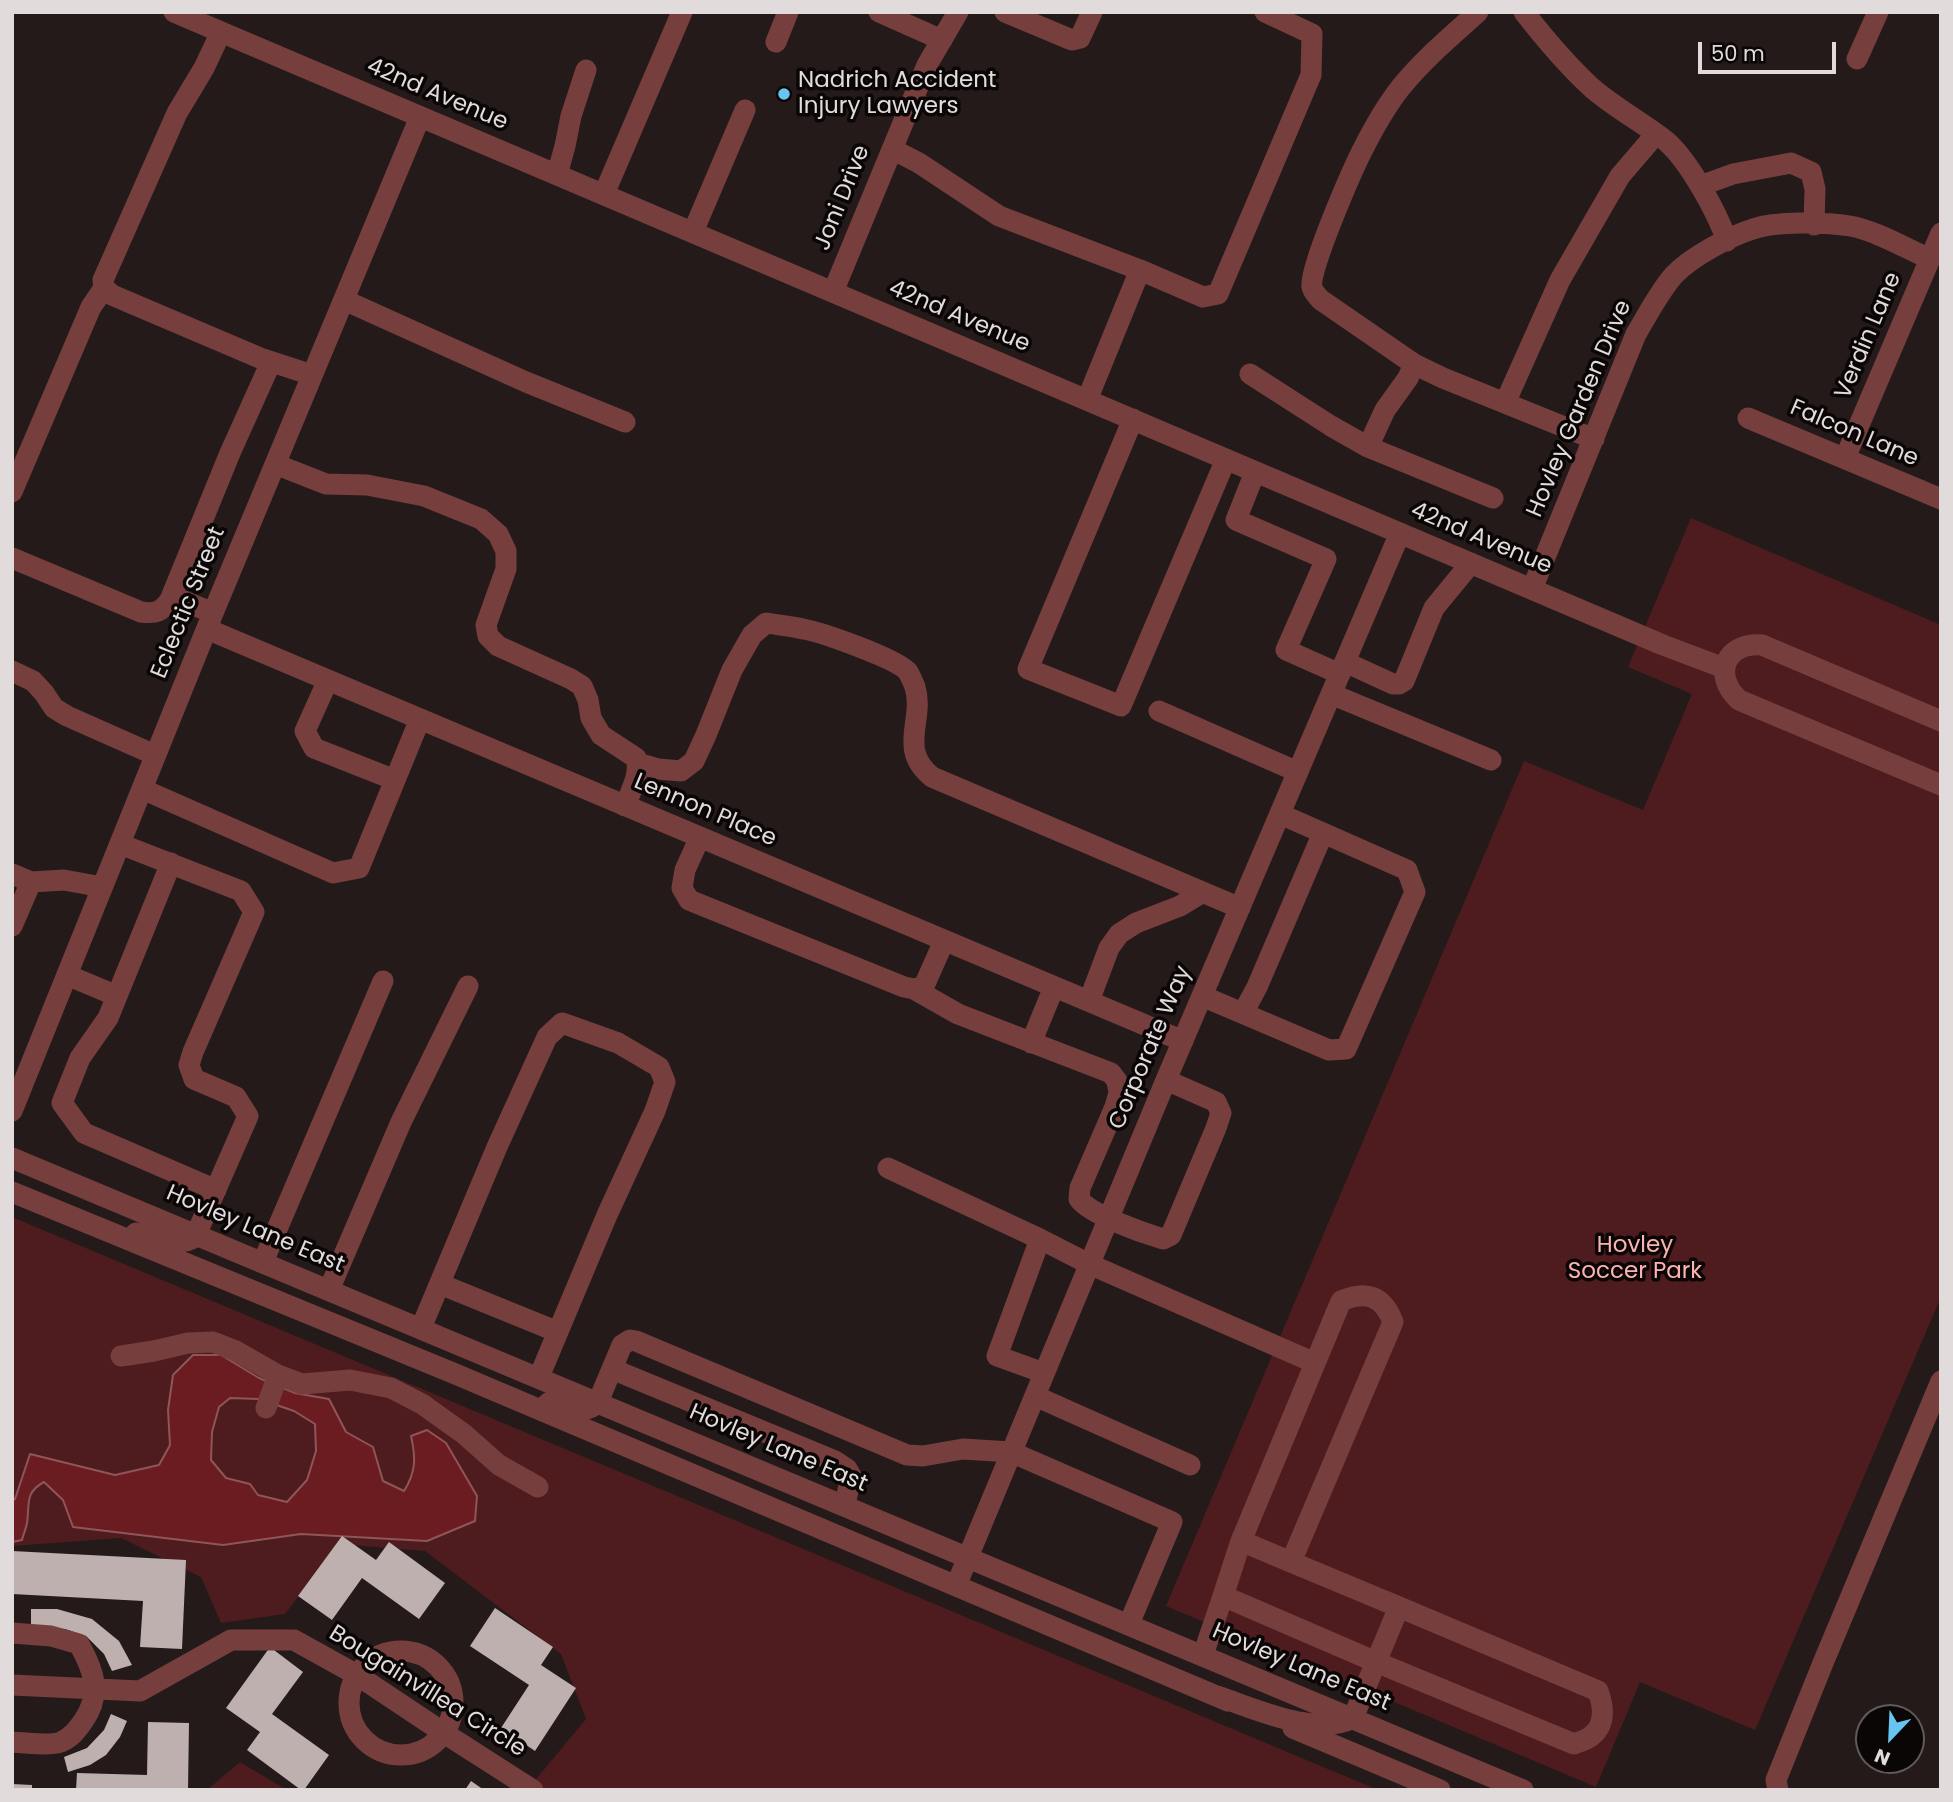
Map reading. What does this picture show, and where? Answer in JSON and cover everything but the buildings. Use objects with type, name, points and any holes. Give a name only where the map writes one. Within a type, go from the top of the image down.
[{"type":"street","name":"42nd Avenue","points":[[174,12],[1663,645],[1724,668]]},
{"type":"street","points":[[604,194],[682,12]]},
{"type":"street","points":[[776,42],[788,12]]},
{"type":"street","name":"Joni Drive","points":[[833,292],[927,65],[958,12]]},
{"type":"street","points":[[1006,12],[1072,40],[1080,38],[1092,12]]},
{"type":"street","points":[[892,149],[919,163],[999,216],[1203,297],[1218,294],[1311,75],[1312,34],[1265,12]]},
{"type":"street","points":[[1478,12],[1426,58],[1400,89],[1374,128],[1361,153],[1313,272],[1312,288],[1321,300],[1414,364],[1594,439]]},
{"type":"street","points":[[1524,12],[1561,57],[1594,89],[1669,144],[1700,186],[1721,222],[1727,241]]},
{"type":"street","points":[[1857,59],[1878,12]]},
{"type":"street","points":[[889,14],[942,40]]},
{"type":"street","points":[[12,492],[91,307],[104,288],[103,280],[177,113],[204,68],[221,32]]},
{"type":"street","points":[[557,175],[570,116],[586,70]]},
{"type":"street","points":[[693,232],[745,110]]},
{"type":"street","name":"Eclectic Street","points":[[12,1111],[210,621],[420,117]]},
{"type":"street","points":[[1505,403],[1560,280],[1620,176],[1656,134]]},
{"type":"street","points":[[1700,186],[1733,174],[1791,163],[1811,172],[1815,189],[1814,225]]},
{"type":"street","name":"Hovley Garden Drive","points":[[1532,589],[1636,334],[1674,276],[1695,257],[1753,228],[1791,223],[1850,226],[1930,259]]},
{"type":"street","name":"Verdin Lane","points":[[1846,459],[1941,233]]},
{"type":"street","points":[[1087,400],[1140,270]]},
{"type":"street","points":[[104,288],[112,295],[271,362],[312,375]]},
{"type":"street","points":[[344,300],[515,377],[625,422]]},
{"type":"street","points":[[12,558],[141,612],[154,614],[163,610],[170,600],[271,362]]},
{"type":"street","points":[[1368,447],[1385,410],[1408,378],[1414,364]]},
{"type":"street","points":[[1250,374],[1368,447],[1493,499]]},
{"type":"street","name":"Falcon Lane","points":[[1748,418],[1941,499]]},
{"type":"street","points":[[1133,419],[1028,668],[1121,706],[1226,459]]},
{"type":"street","points":[[275,464],[326,484],[367,485],[424,496],[481,519],[498,534],[506,551],[506,569],[486,625],[488,636],[499,646],[571,678],[582,686],[590,718],[601,735],[636,758],[638,763],[636,778],[625,806]]},
{"type":"street","points":[[1255,472],[1236,520],[1326,559],[1286,650],[1393,684],[1404,681],[1434,608],[1471,563]]},
{"type":"street","name":"Corporate Way","points":[[956,1586],[1166,1080],[1400,533]]},
{"type":"street","name":"Lennon Place","points":[[170,600],[184,601],[210,621],[328,680],[1183,1041]]},
{"type":"street","points":[[638,763],[658,769],[681,771],[694,761],[732,670],[752,635],[766,623],[805,629],[864,649],[907,670],[915,686],[917,699],[914,753],[922,770],[932,777],[1240,908]]},
{"type":"street","points":[[1941,721],[1762,645],[1749,644],[1738,648],[1729,657],[1724,668],[1729,691],[1739,700],[1941,785]]},
{"type":"street","points":[[12,671],[33,681],[54,708],[67,716],[155,755]]},
{"type":"street","points":[[328,680],[306,731],[314,748],[395,780]]},
{"type":"street","points":[[1331,695],[1491,760]]},
{"type":"street","points":[[1159,710],[1298,772]]},
{"type":"street","points":[[142,789],[333,873],[359,868],[420,719]]},
{"type":"street","points":[[1202,996],[1329,1050],[1346,1049],[1415,892],[1407,870],[1280,814]]},
{"type":"street","points":[[1243,1013],[1257,987],[1322,834]]},
{"type":"street","points":[[700,837],[685,870],[682,888],[689,900],[904,987],[915,989],[958,1014],[1111,1073],[1117,1081],[1119,1093],[1080,1188],[1079,1199],[1084,1206],[1108,1218],[1164,1239],[1171,1234],[1221,1113],[1216,1102],[1166,1080]]},
{"type":"street","points":[[86,1223],[171,1241],[191,1241],[197,1235],[248,1116],[236,1097],[194,1079],[189,1065],[254,912],[241,891],[120,844]]},
{"type":"street","points":[[171,863],[108,1018],[80,1058],[62,1103],[84,1133],[216,1191]]},
{"type":"street","points":[[12,926],[22,878],[64,880],[102,887]]},
{"type":"street","points":[[1089,1002],[1109,948],[1119,934],[1136,923],[1180,906],[1203,892]]},
{"type":"street","points":[[915,989],[924,986],[944,941]]},
{"type":"street","points":[[67,975],[117,996]]},
{"type":"street","points":[[263,1262],[383,981]]},
{"type":"street","points":[[329,1290],[401,1122],[468,986]]},
{"type":"street","points":[[1031,1042],[1055,987]]},
{"type":"street","points":[[421,1328],[497,1147],[547,1037],[562,1023],[618,1043],[659,1067],[665,1082],[655,1111],[607,1214],[539,1377]]},
{"type":"street","name":"Hovley Lane East","points":[[12,1157],[1523,1790]]},
{"type":"street","points":[[888,1168],[1089,1264],[1315,1363]]},
{"type":"street","points":[[12,1192],[465,1378],[1440,1790]]},
{"type":"street","points":[[1040,1239],[997,1356],[1044,1373]]},
{"type":"street","points":[[440,1284],[558,1332]]},
{"type":"street","points":[[1203,1655],[1241,1541],[1341,1301],[1355,1295],[1373,1296],[1388,1307],[1393,1322],[1292,1562]]},
{"type":"street","points":[[465,1378],[588,1410],[598,1402],[622,1345],[629,1340],[907,1455],[923,1456],[963,1449],[1011,1452],[1172,1522],[1129,1624]]},
{"type":"street","points":[[121,1356],[188,1343],[213,1342],[236,1350],[278,1375],[302,1384],[350,1380],[391,1388],[422,1404],[464,1434],[499,1465],[538,1487]]},
{"type":"street","points":[[612,1369],[835,1461],[847,1469],[851,1476],[845,1505]]},
{"type":"street","points":[[266,1408],[278,1375]]},
{"type":"street","points":[[1778,1790],[1776,1780],[1818,1674],[1941,1381]]},
{"type":"street","points":[[1035,1396],[1190,1465]]},
{"type":"street","points":[[1223,1596],[1574,1744],[1591,1737],[1601,1723],[1604,1706],[1598,1691],[1241,1541]]},
{"type":"street","points":[[1217,1696],[1303,1723],[1342,1724],[1353,1718],[1399,1607]]},
{"type":"street","points":[[12,1633],[51,1636],[79,1644],[91,1666],[96,1689],[90,1711],[74,1734],[58,1743],[12,1742]]},
{"type":"street","name":"Bougainvillea Circle","points":[[12,1685],[140,1691],[231,1640],[294,1640],[357,1675],[533,1790]]},
{"type":"street","points":[[390,1653],[418,1654],[430,1660],[448,1681],[452,1694],[453,1708],[444,1733],[432,1745],[418,1753],[402,1756],[387,1754],[372,1747],[360,1736],[352,1721],[349,1706],[357,1675],[377,1657],[390,1653]]},
{"type":"green space","name":"Hovley Soccer Park","points":[[1691,518],[1941,625],[1941,1297],[1755,1730],[1640,1682],[1596,1787],[1166,1606],[1524,761],[1643,810],[1692,694],[1628,667]]},
{"type":"green space","points":[[12,1217],[1378,1790],[527,1790],[586,1719],[561,1654],[425,1551],[338,1544],[285,1614],[221,1623],[201,1577],[121,1538],[12,1546]]},
{"type":"green space","points":[[240,1762],[287,1790],[207,1790]]},
{"type":"shaded area","points":[[193,1355],[221,1355],[259,1378],[295,1393],[329,1399],[346,1432],[373,1447],[383,1481],[404,1491],[414,1465],[411,1436],[427,1430],[446,1443],[477,1496],[475,1521],[427,1541],[301,1534],[223,1545],[73,1527],[63,1500],[44,1482],[33,1490],[31,1495],[22,1540],[12,1542],[12,1500],[15,1499],[30,1454],[115,1475],[159,1465],[170,1445],[168,1410],[173,1375]],"holes":[[[230,1398],[259,1399],[294,1411],[315,1424],[316,1451],[307,1480],[287,1502],[258,1495],[250,1484],[226,1478],[211,1460],[212,1432],[219,1407]]]},
{"type":"place","name":"Nadrich Accident Injury Lawyers","points":[[784,94]]}]
